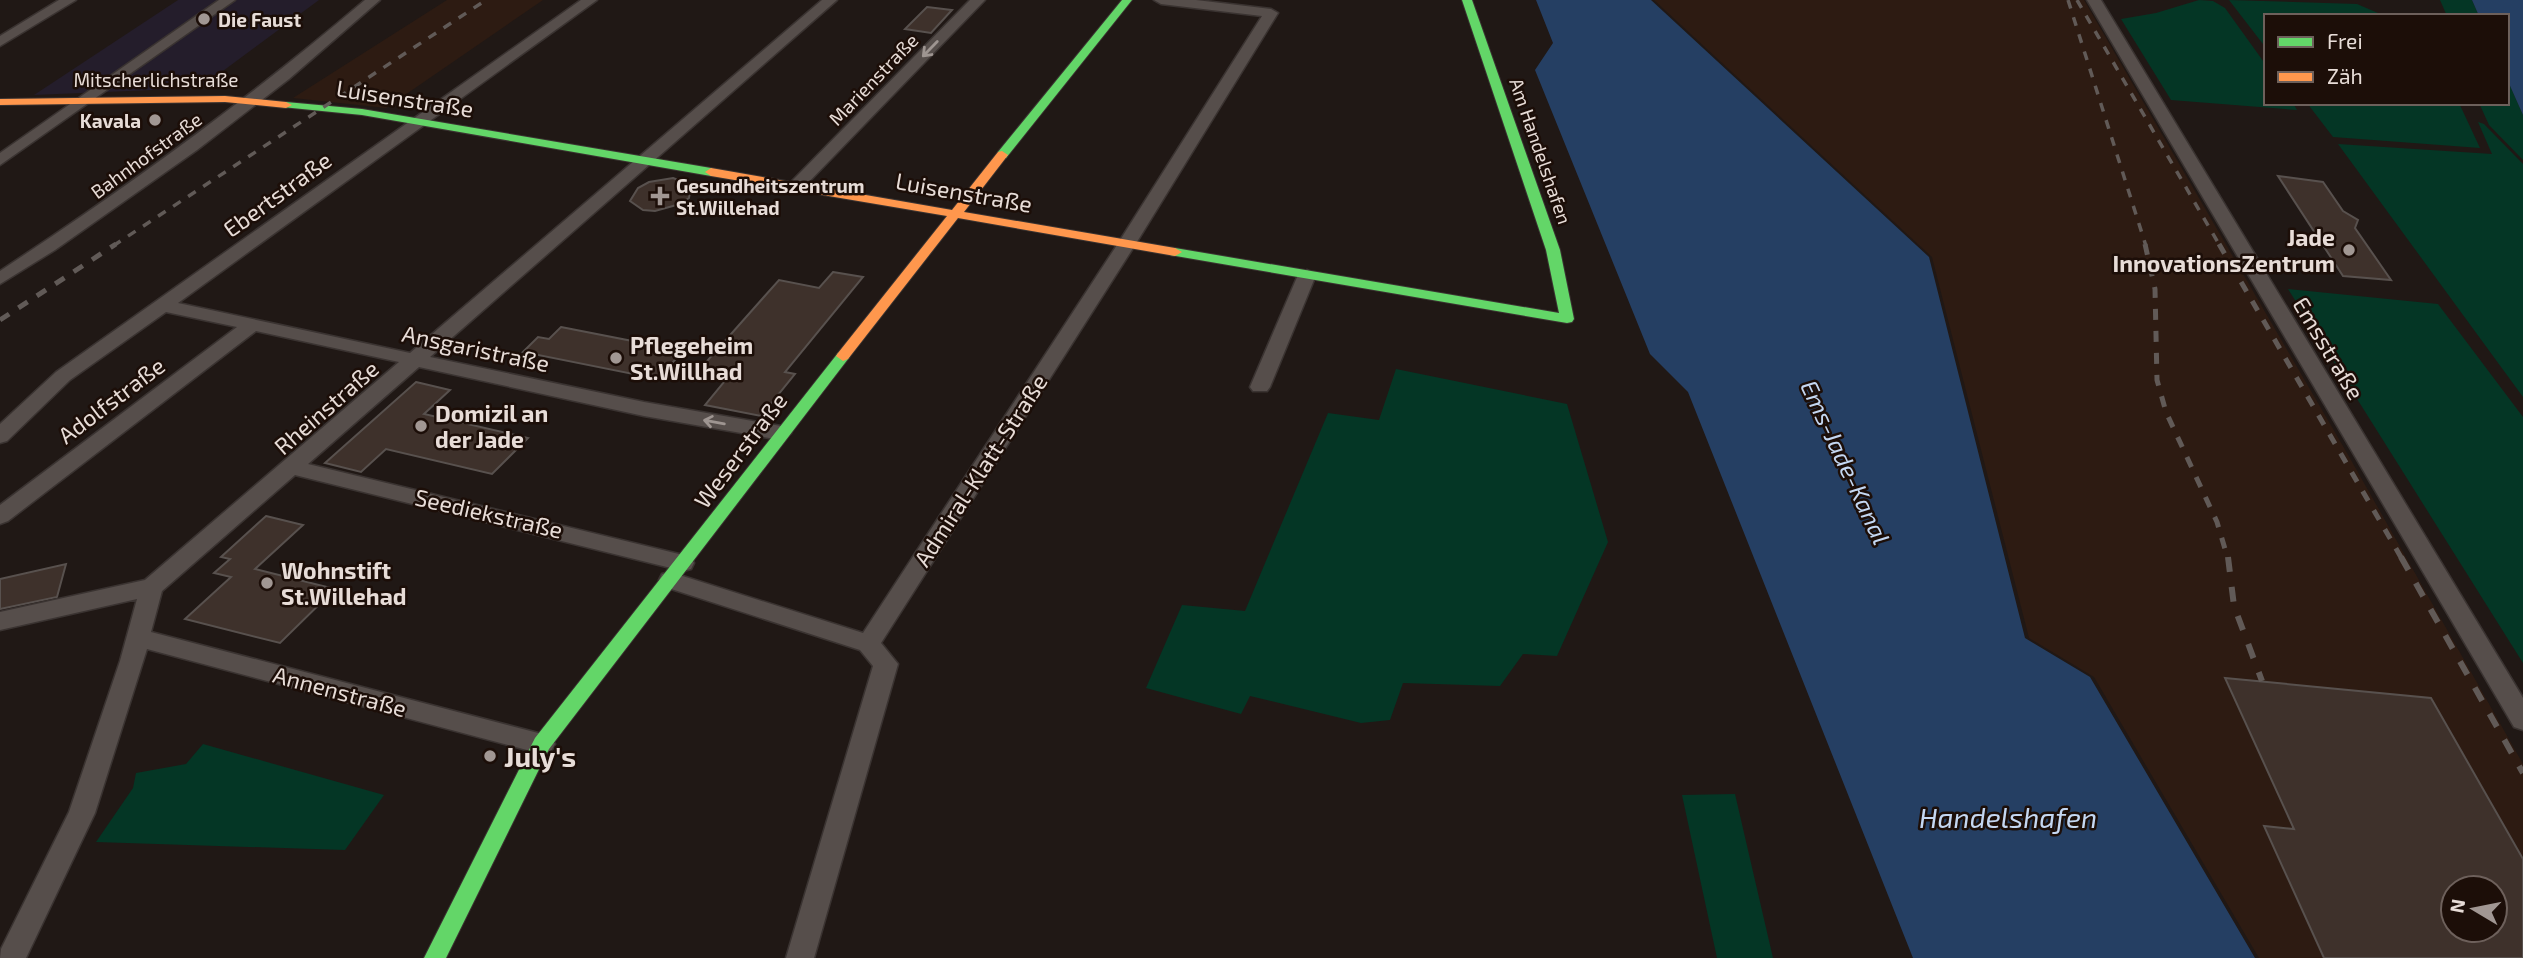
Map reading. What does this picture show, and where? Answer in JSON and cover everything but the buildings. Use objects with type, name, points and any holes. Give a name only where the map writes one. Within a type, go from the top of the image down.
[{"type":"street","points":[[0,42],[69,0]]},
{"type":"street","points":[[0,160],[228,0]]},
{"type":"street","name":"Bahnhofstraße","points":[[0,279],[115,204],[255,102],[373,0]]},
{"type":"street","name":"Ebertstraße","points":[[0,436],[62,376],[590,0]]},
{"type":"street","name":"Rheinstraße","points":[[152,587],[417,361],[830,0]]},
{"type":"street","name":"Marienstraße","points":[[796,186],[978,0]]},
{"type":"street","name":"Weserstraße","points":[[435,958],[542,744],[781,433],[954,213],[1127,0]]},
{"type":"street","name":"Admiral-Klatt-Straße","points":[[867,644],[1126,245],[1270,13],[1161,0]]},
{"type":"street","name":"Am Handelshafen","points":[[1467,0],[1553,250],[1567,319]]},
{"type":"street","name":"Emsstraße","points":[[2094,0],[2523,720]]},
{"type":"street","name":"Mitscherlichstraße","points":[[0,103],[88,99],[255,102],[311,106]]},
{"type":"street","name":"Luisenstraße","points":[[311,106],[418,121],[648,160],[1126,245],[1567,319]]},
{"type":"street","points":[[1260,387],[1307,275]]},
{"type":"street","name":"Ansgaristraße","points":[[161,305],[644,410],[781,433]]},
{"type":"street","name":"Adolfstraße","points":[[0,516],[253,324]]},
{"type":"street","name":"Seediekstraße","points":[[293,467],[676,571],[867,644]]},
{"type":"street","points":[[0,621],[152,587],[82,813],[11,958]]},
{"type":"street","name":"Annenstraße","points":[[138,638],[542,744]]},
{"type":"street","points":[[800,958],[886,664],[867,644]]},
{"type":"shaded area","points":[[178,0],[319,0],[200,88],[34,95]]},
{"type":"shaded area","points":[[447,0],[543,0],[386,108],[293,98]]},
{"type":"shaded area","points":[[1654,0],[2084,0],[2347,453],[2523,764],[2523,958],[2259,958],[2094,677],[2029,638],[1932,257]]},
{"type":"green space","points":[[2199,0],[2213,1],[2225,8],[2264,62],[2264,105],[2294,105],[2297,110],[2171,100],[2121,19],[2156,13]]},
{"type":"green space","points":[[2229,0],[2357,4],[2380,14],[2264,14],[2264,45]]},
{"type":"green space","points":[[2440,0],[2472,0],[2478,14],[2446,14]]},
{"type":"green space","points":[[2509,84],[2523,115],[2523,160],[2489,125],[2480,105],[2509,105]]},
{"type":"green space","points":[[2309,105],[2460,105],[2480,148],[2333,137]]},
{"type":"green space","points":[[2478,122],[2484,124],[2523,164],[2523,397],[2338,144],[2492,154]]},
{"type":"green space","points":[[2288,289],[2438,304],[2523,417],[2523,663]]},
{"type":"green space","points":[[1396,369],[1567,404],[1608,542],[1557,656],[1523,654],[1500,686],[1403,683],[1390,720],[1361,723],[1250,696],[1241,714],[1146,688],[1182,605],[1245,611],[1328,413],[1379,420]]},
{"type":"green space","points":[[203,744],[384,795],[345,850],[96,842],[133,788],[136,773],[186,764]]},
{"type":"green space","points":[[1735,794],[1773,958],[1717,958],[1682,795]]},
{"type":"water","name":"Handelshafen","points":[[1536,0],[1651,0],[1929,257],[2025,638],[2090,677],[2255,958],[1913,958],[1688,392],[1650,354],[1535,70],[1553,43]]},
{"type":"water","points":[[2472,0],[2523,0],[2523,115],[2509,84],[2509,14],[2478,14]]},
{"type":"railway","points":[[113,246],[486,0]]},
{"type":"railway","points":[[2068,0],[2146,246]]},
{"type":"railway","points":[[2077,0],[2220,246]]},
{"type":"railway","points":[[0,320],[116,244]]},
{"type":"railway","points":[[2145,244],[2155,289],[2157,380],[2166,412],[2217,522],[2228,559]]},
{"type":"railway","points":[[2219,244],[2402,559]]},
{"type":"railway","points":[[2228,557],[2234,606],[2262,681]]},
{"type":"railway","points":[[2401,557],[2523,773]]},
{"type":"traffic: fast","points":[[1002,155],[1127,0]]},
{"type":"traffic: fast","points":[[1175,252],[1567,319],[1553,250],[1467,0]]},
{"type":"traffic: fast","points":[[286,105],[362,112],[711,172]]},
{"type":"traffic: fast","points":[[435,958],[542,744],[843,356]]},
{"type":"traffic: slow","points":[[0,102],[225,99],[286,105]]},
{"type":"traffic: slow","points":[[843,356],[1002,155]]},
{"type":"traffic: slow","points":[[711,172],[1175,252]]},
{"type":"place","name":"Die Faust","points":[[204,19]]},
{"type":"place","name":"Kavala","points":[[155,120]]},
{"type":"place","name":"Gesundheitszentrum St.Willehad","points":[[660,196]]},
{"type":"place","name":"Jade InnovationsZentrum","points":[[2349,250]]},
{"type":"place","name":"Pflegeheim St.Willhad","points":[[616,358]]},
{"type":"place","name":"Domizil an der Jade","points":[[421,426]]},
{"type":"place","name":"Wohnstift St.Willehad","points":[[267,583]]},
{"type":"place","name":"July's","points":[[490,756]]},
{"type":"water label","name":"Ems-Jade-Kanal","points":[[1846,462]]}]
